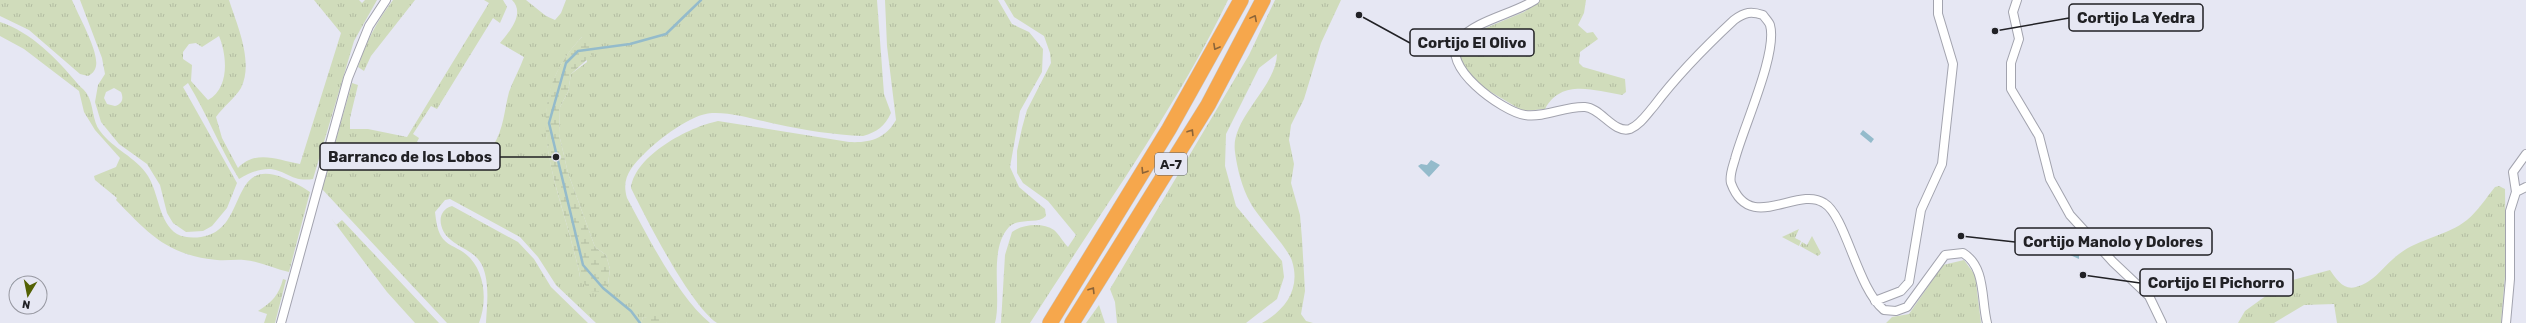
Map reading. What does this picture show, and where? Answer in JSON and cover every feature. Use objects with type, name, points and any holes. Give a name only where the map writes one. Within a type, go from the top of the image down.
[{"type":"highway","name":"A-7","points":[[1050,323],[1169,129],[1241,0]]},
{"type":"highway","name":"A-7","points":[[1072,323],[1208,105],[1263,0]]},
{"type":"street","points":[[281,323],[350,71],[369,26],[386,0]]},
{"type":"street","points":[[1535,0],[1501,15],[1466,34],[1459,40],[1455,48],[1455,57],[1462,72],[1485,93],[1516,112],[1525,115],[1541,114],[1586,107],[1595,110],[1620,129],[1629,129],[1644,119],[1672,80],[1734,20],[1743,13],[1754,12],[1763,15],[1770,25],[1770,48],[1740,140],[1730,181],[1737,193],[1746,202],[1760,208],[1778,206],[1812,198],[1824,202],[1832,211],[1855,262],[1875,301],[1884,310],[1902,310],[1912,302],[1945,255],[1962,253],[1975,263],[1982,288],[1986,323]]},
{"type":"street","points":[[1875,301],[1901,291],[1909,282],[1921,210],[1942,164],[1953,64],[1938,14],[1938,0]]},
{"type":"street","points":[[2017,0],[2013,12],[2018,39],[2011,63],[2011,89],[2039,136],[2050,179],[2070,215],[2113,262],[2149,296],[2162,323]]},
{"type":"street","points":[[2506,323],[2510,279],[2510,211],[2516,192],[2513,172],[2526,154]]},
{"type":"street","points":[[2516,192],[2526,187]]},
{"type":"green space","points":[[0,0],[72,0],[94,51],[96,66],[93,72],[88,76],[80,74],[29,30],[0,16]]},
{"type":"green space","points":[[80,0],[229,0],[240,32],[246,67],[245,78],[241,88],[216,117],[222,138],[238,168],[245,162],[260,157],[275,158],[300,164],[341,33],[314,0],[359,0],[362,3],[365,0],[377,0],[354,41],[313,179],[294,178],[273,169],[264,169],[253,172],[239,179],[188,83],[183,87],[237,183],[227,208],[212,226],[203,231],[186,232],[173,223],[167,213],[160,185],[147,164],[119,144],[101,122],[95,102],[98,85],[105,74],[102,58]],"holes":[[[219,36],[224,52],[225,71],[220,88],[215,95],[208,100],[191,81],[192,65],[183,59],[183,52],[189,44],[196,43],[202,47]],[[114,88],[121,92],[122,97],[121,103],[115,106],[107,104],[104,98],[106,92]]]},
{"type":"green space","points":[[393,0],[415,0],[371,56],[364,71],[358,67],[365,49],[372,32]]},
{"type":"green space","points":[[484,0],[503,0],[507,7],[500,23],[493,18],[437,109],[431,106],[413,134],[419,138],[417,142],[425,146],[454,149],[493,146],[502,126],[509,92],[524,57],[500,43],[511,29],[516,17],[516,5],[512,0],[526,0],[546,16],[555,20],[561,13],[566,0],[877,0],[884,94],[891,113],[886,122],[880,128],[863,136],[841,135],[808,130],[728,114],[704,114],[685,122],[667,134],[635,163],[626,179],[625,191],[627,198],[675,282],[686,298],[710,323],[667,323],[643,317],[641,323],[596,323],[556,285],[538,257],[520,237],[450,199],[445,200],[435,212],[441,236],[451,246],[463,252],[470,258],[476,266],[483,284],[484,294],[482,314],[479,323],[447,323],[322,189],[352,83],[358,85],[350,118],[350,129],[368,129],[407,137],[489,3]],"holes":[[[582,37],[587,62],[571,74],[568,92],[560,107],[559,134],[568,173],[595,247],[606,255],[610,269],[608,284],[580,277],[555,184],[549,158],[546,133],[547,108],[552,84],[564,60]]]},
{"type":"green space","points":[[885,0],[998,0],[1012,24],[1029,32],[1043,49],[1042,72],[1020,111],[1010,167],[1019,187],[1045,209],[1046,216],[1038,220],[1023,221],[1013,224],[1003,236],[997,260],[997,312],[995,323],[717,323],[694,299],[658,240],[631,188],[635,176],[642,164],[665,144],[693,129],[718,121],[849,142],[864,142],[882,136],[896,120],[887,46]]},
{"type":"green space","points":[[1004,0],[1228,0],[1183,84],[1159,124],[1030,323],[1001,323],[1005,255],[1012,232],[1021,227],[1033,225],[1049,227],[1058,234],[1068,247],[1076,235],[1048,201],[1023,183],[1017,173],[1017,151],[1027,110],[1051,63],[1050,53],[1044,36],[1014,17]]},
{"type":"green space","points":[[1275,0],[1341,0],[1321,43],[1304,99],[1291,125],[1289,140],[1294,164],[1291,183],[1300,215],[1302,239],[1305,291],[1301,314],[1306,321],[1313,323],[1262,323],[1278,312],[1289,298],[1293,289],[1294,271],[1292,261],[1285,248],[1254,209],[1247,196],[1240,178],[1235,152],[1235,139],[1239,127],[1269,79],[1275,67],[1277,54],[1259,68],[1226,134],[1225,166],[1236,206],[1282,261],[1284,277],[1277,299],[1246,323],[1117,323],[1115,302],[1110,289],[1249,55]]},
{"type":"green space","points":[[1540,0],[1586,0],[1584,13],[1578,25],[1587,33],[1593,32],[1598,39],[1580,52],[1579,63],[1583,67],[1625,79],[1626,92],[1622,95],[1590,89],[1569,90],[1560,93],[1552,99],[1545,109],[1523,111],[1479,85],[1463,65],[1459,56],[1462,42],[1476,32],[1524,12]]},
{"type":"green space","points":[[0,22],[22,32],[43,47],[85,91],[91,103],[97,127],[111,143],[143,169],[152,183],[166,223],[177,234],[192,238],[201,237],[218,231],[228,219],[242,190],[251,179],[263,174],[282,177],[310,192],[289,272],[261,263],[241,260],[217,260],[185,253],[172,248],[149,233],[116,200],[117,198],[95,180],[94,176],[116,167],[120,158],[95,130],[84,112],[79,91],[24,49],[0,36]]},
{"type":"green space","points":[[582,37],[592,42],[592,55],[571,74],[568,92],[560,107],[559,134],[568,173],[595,247],[606,255],[610,269],[608,284],[604,292],[589,291],[580,277],[555,183],[549,157],[546,132],[547,108],[552,84],[563,60]]},
{"type":"green space","points":[[2499,186],[2505,189],[2506,265],[2501,323],[2337,323],[2334,304],[2304,305],[2274,323],[2238,323],[2245,311],[2285,282],[2330,270],[2344,286],[2352,288],[2368,282],[2399,254],[2416,244],[2451,230],[2467,220],[2478,209],[2495,187]]},
{"type":"green space","points":[[452,206],[518,242],[534,259],[551,287],[588,323],[486,323],[487,286],[485,272],[482,265],[476,256],[455,243],[447,236],[442,227],[441,217],[443,212]]},
{"type":"green space","points":[[342,220],[439,323],[415,323],[387,292],[336,225]]},
{"type":"green space","points":[[1799,229],[1795,238],[1801,241],[1799,246],[1782,237]]},
{"type":"green space","points":[[1812,236],[1821,253],[1818,256],[1800,246],[1802,242],[1807,245]]},
{"type":"green space","points":[[1964,260],[1975,275],[1981,323],[1886,323],[1892,317],[1909,314],[1943,265]]},
{"type":"green space","points":[[283,279],[286,280],[275,323],[264,323],[267,314],[258,311],[274,298]]},
{"type":"green space","points":[[1099,305],[1105,323],[1086,323]]},
{"type":"green space","points":[[653,312],[667,323],[641,323],[643,317],[650,318]]},
{"type":"water","points":[[1863,130],[1874,139],[1871,143],[1860,134]]},
{"type":"water","points":[[1431,160],[1440,165],[1429,177],[1418,166],[1421,164],[1427,165]]},
{"type":"water","points":[[2072,247],[2079,250],[2079,259],[2070,255],[2069,250]]},
{"type":"waterway","points":[[640,323],[631,311],[603,288],[583,265],[549,123],[566,63],[578,51],[630,44],[666,34],[701,0]]},
{"type":"place","name":"Cortijo El Olivo","points":[[1359,15]]},
{"type":"place","name":"Cortijo La Yedra","points":[[1995,31]]},
{"type":"place","name":"Barranco de los Lobos","points":[[556,157]]},
{"type":"place","name":"Cortijo Manolo y Dolores","points":[[1961,236]]},
{"type":"place","name":"Cortijo El Pichorro","points":[[2083,275]]}]
